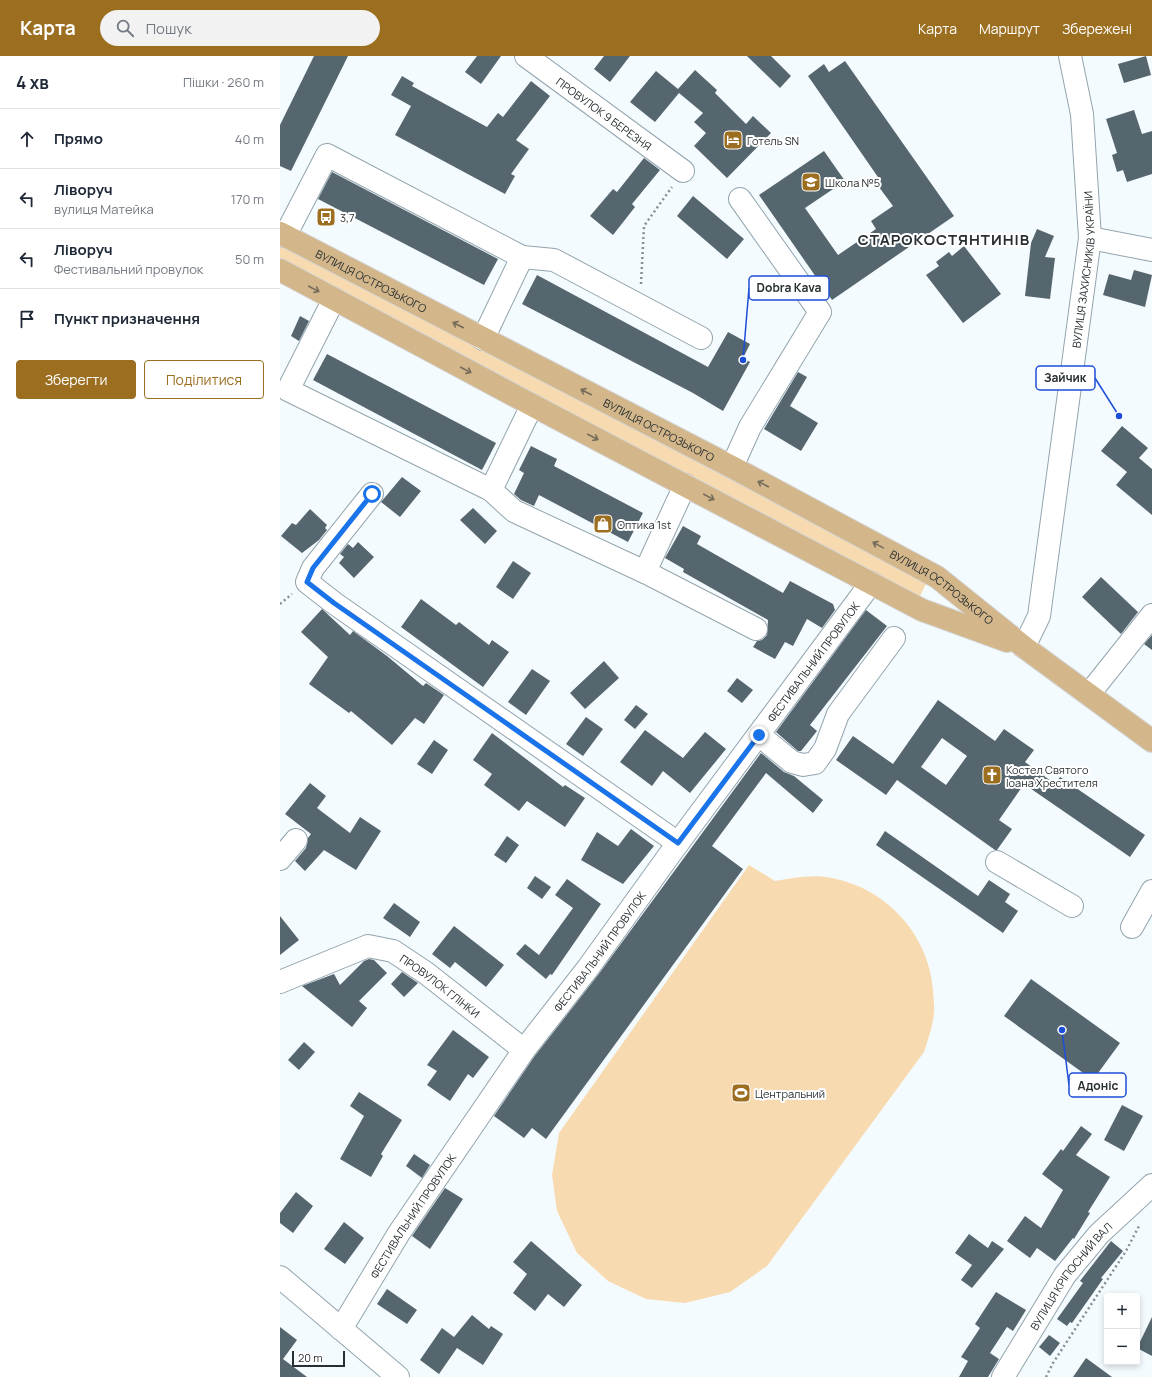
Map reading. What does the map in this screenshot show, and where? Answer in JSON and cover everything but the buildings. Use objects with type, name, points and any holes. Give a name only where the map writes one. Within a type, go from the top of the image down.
[{"type":"main road","name":"ВУЛИЦЯ ОСТРОЗЬКОГО","points":[[283,235],[732,467],[937,577],[1024,647],[1152,741]]},
{"type":"main road","name":"ВУЛИЦЯ ОСТРОЗЬКОГО","points":[[280,270],[532,405],[922,610],[1024,647]]},
{"type":"main road","points":[[922,610],[931,605],[937,597],[940,587],[937,577]]},
{"type":"street","name":"ПРОВУЛОК 9 БЕРЕЗНЯ","points":[[526,56],[682,171]]},
{"type":"street","name":"ВУЛИЦЯ ЗАХИСНИКІВ УКРАЇНИ","points":[[1024,647],[1039,616],[1090,238],[1082,114],[1070,56]]},
{"type":"street","points":[[283,235],[327,155],[522,257],[554,260],[701,338]]},
{"type":"street","points":[[732,467],[750,427],[820,312],[740,199]]},
{"type":"street","points":[[1090,238],[1152,250]]},
{"type":"street","points":[[483,339],[522,257]]},
{"type":"street","points":[[334,299],[288,390],[491,490],[514,511],[645,572],[756,629]]},
{"type":"street","points":[[491,490],[532,405]]},
{"type":"street","points":[[645,572],[685,485]]},
{"type":"street","points":[[372,494],[313,568],[307,582],[334,603],[678,843]]},
{"type":"street","name":"ФЕСТИВАЛЬНИЙ ПРОВУЛОК","points":[[341,1329],[399,1233],[524,1050],[588,968],[678,843],[871,583]]},
{"type":"street","points":[[1089,694],[1152,615]]},
{"type":"street","points":[[759,735],[792,762],[803,765],[815,763],[825,749],[838,714],[894,638]]},
{"type":"street","points":[[280,859],[296,840]]},
{"type":"street","points":[[997,862],[1072,906]]},
{"type":"street","points":[[1132,927],[1152,891]]},
{"type":"street","name":"ПРОВУЛОК ГЛІНКИ","points":[[280,982],[368,946],[393,951],[426,973],[524,1050]]},
{"type":"street","name":"ВУЛИЦЯ КРІПОСНИЙ ВАЛ","points":[[1003,1377],[1065,1275],[1099,1234],[1152,1185]]},
{"type":"street","points":[[280,1277],[398,1377]]},
{"type":"path","points":[[640,305],[644,226],[682,171]]},
{"type":"path","points":[[1046,1377],[1057,1356],[1126,1251],[1142,1219]]},
{"type":"shaded area","points":[[280,242],[929,578],[919,598],[280,262]]},
{"type":"shaded area","name":"Центральний","points":[[749,865],[775,881],[811,876],[832,878],[852,884],[870,892],[887,903],[901,917],[923,950],[933,989],[934,1010],[931,1028],[924,1052],[767,1266],[730,1292],[685,1303],[646,1299],[608,1281],[577,1253],[557,1211],[552,1175],[559,1133]]},
{"type":"place","name":"Готель SN","points":[[733,140]]},
{"type":"place","name":"Школа №5","points":[[811,182]]},
{"type":"place","name":"3,7","points":[[326,217]]},
{"type":"place","name":"Dobra Kava","points":[[743,360]]},
{"type":"place","name":"Зайчик","points":[[1119,416]]},
{"type":"place","name":"Оптика 1st","points":[[603,524]]},
{"type":"place","name":"Костел Святого Іоана Хрестителя","points":[[992,775]]},
{"type":"place","name":"Адоніс","points":[[1062,1030]]},
{"type":"place","name":"Центральний","points":[[741,1093]]},
{"type":"district","name":"СТАРОКОСТЯНТИНІВ","points":[[944,239]]},
{"type":"route","points":[[372,494],[313,568],[307,582],[334,603],[678,843],[759,735]]}]
